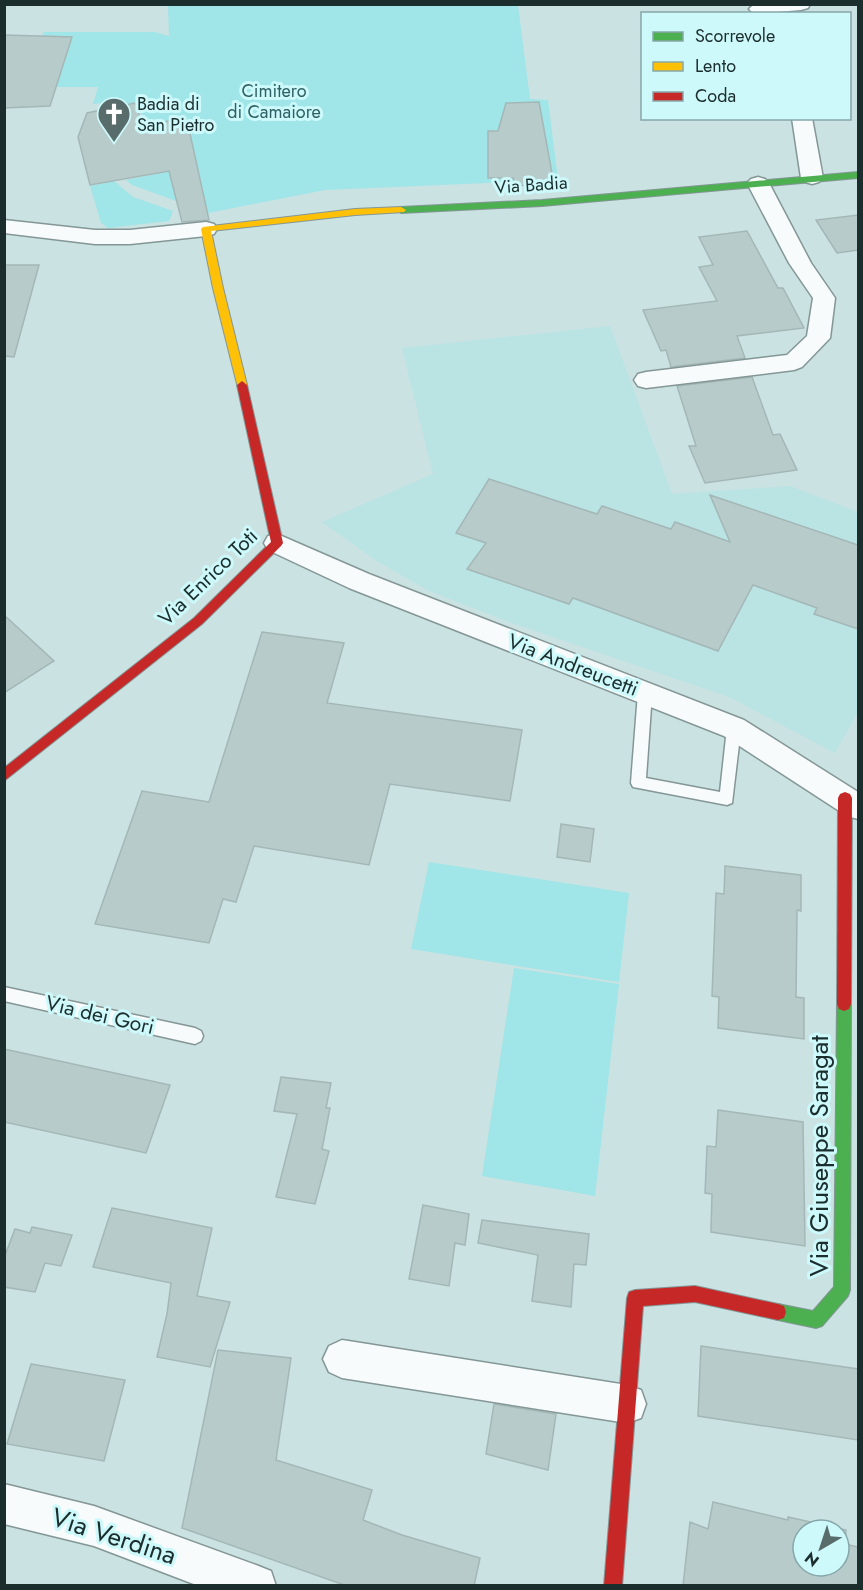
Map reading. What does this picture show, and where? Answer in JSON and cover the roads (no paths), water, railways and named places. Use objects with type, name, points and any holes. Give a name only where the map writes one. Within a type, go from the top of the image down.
[{"type":"street","points":[[758,9],[801,4]]},
{"type":"street","points":[[802,120],[812,178]]},
{"type":"street","name":"Via Badia","points":[[206,229],[355,212],[542,203],[858,175]]},
{"type":"street","points":[[646,380],[794,362],[818,338],[824,298],[800,263],[758,183]]},
{"type":"street","points":[[4,226],[95,237],[130,237],[206,229]]},
{"type":"street","name":"Via Enrico Toti","points":[[4,776],[198,621],[277,543],[230,332],[212,271],[206,229]]},
{"type":"street","name":"Via Andreucetti","points":[[277,543],[359,581],[734,728],[852,802]]},
{"type":"street","name":"Via Giuseppe Saragat","points":[[613,1586],[635,1298],[695,1294],[816,1320],[842,1290],[852,802]]},
{"type":"street","points":[[342,1359],[627,1404]]},
{"type":"street","name":"Via Verdina","points":[[4,1504],[94,1526],[256,1586]]},
{"type":"lane","points":[[645,693],[638,783],[727,799],[734,728]]},
{"type":"lane","name":"Via dei Gori","points":[[4,994],[195,1036]]},
{"type":"place","name":"Badia di San Pietro","points":[[114,143]]},
{"type":"park label","name":"Cimitero di Camaiore","points":[[274,101]]}]
